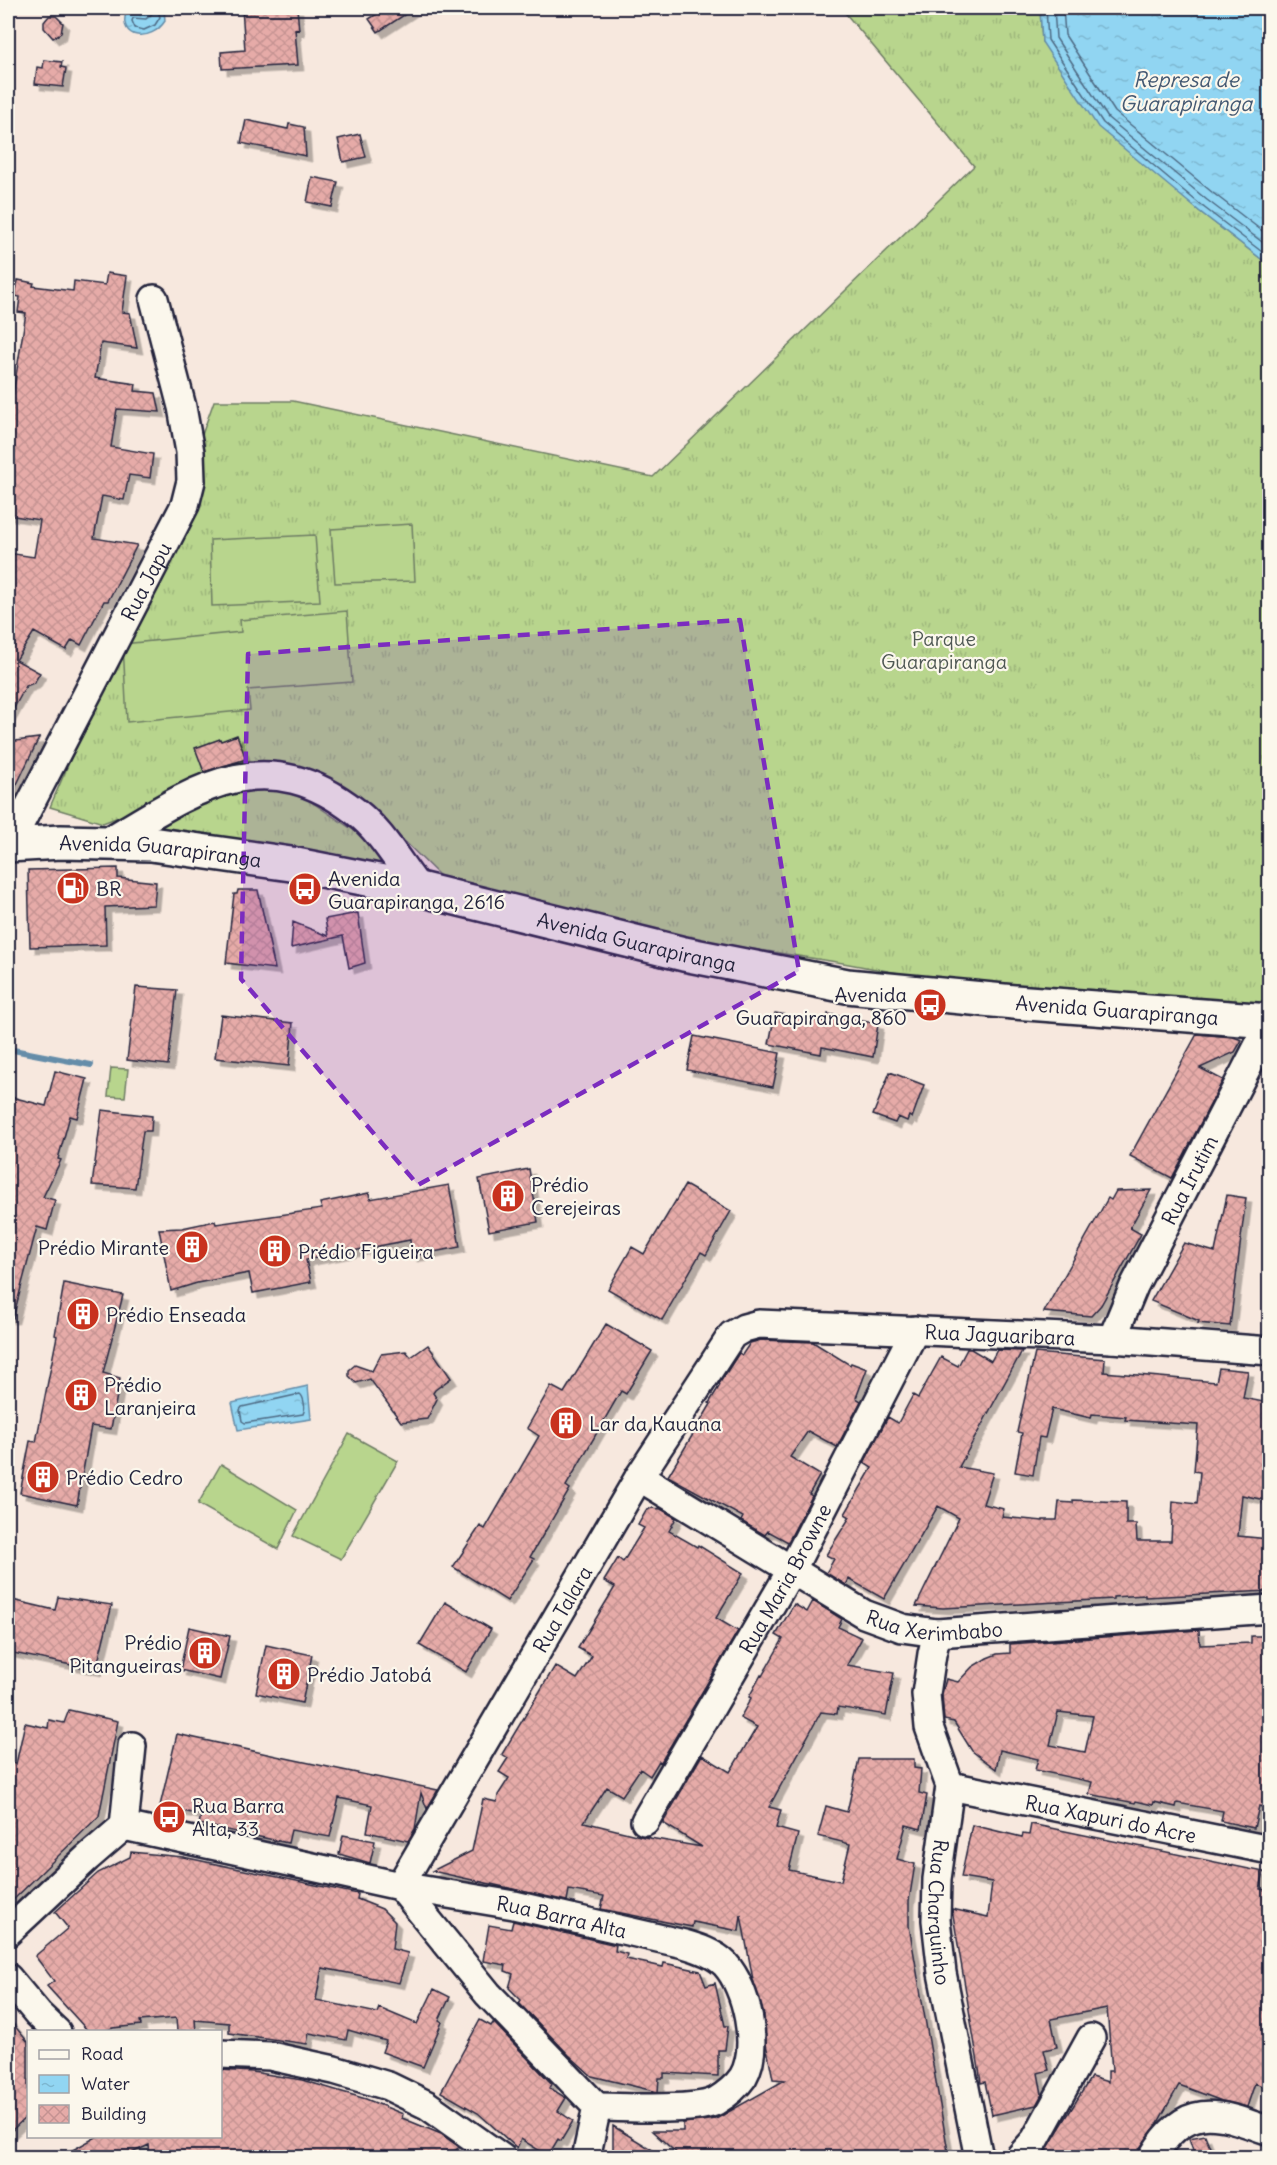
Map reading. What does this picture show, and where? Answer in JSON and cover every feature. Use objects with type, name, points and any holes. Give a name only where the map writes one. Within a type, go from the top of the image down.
[{"type":"main road","name":"Avenida Guarapiranga","points":[[8,845],[107,842],[151,844],[360,876],[667,951],[847,986],[1269,1022]]},
{"type":"street","name":"Rua Japu","points":[[8,845],[185,505],[191,481],[190,452],[182,407],[154,299]]},
{"type":"street","points":[[107,842],[157,812],[206,788],[246,776],[263,774],[292,778],[325,792],[357,812],[383,841],[419,889]]},
{"type":"street","name":"Rua Irutim","points":[[1112,1339],[1134,1286],[1269,1022]]},
{"type":"street","name":"Rua Jaguaribara","points":[[732,1335],[744,1328],[759,1324],[1112,1339],[1269,1352]]},
{"type":"street","name":"Rua Maria Browne","points":[[645,1821],[792,1569],[915,1330]]},
{"type":"street","name":"Rua Talara","points":[[400,1886],[639,1477],[732,1335]]},
{"type":"street","name":"Rua Xerimbabo","points":[[639,1477],[864,1614],[902,1628],[937,1633],[1269,1609]]},
{"type":"street","name":"Rua Charquinho","points":[[937,1633],[926,1694],[929,1726],[950,1786],[937,1880],[936,1920],[942,1973],[979,2157]]},
{"type":"street","points":[[8,1932],[95,1850],[124,1826],[132,1746]]},
{"type":"street","name":"Rua Xapuri do Acre","points":[[950,1786],[1269,1850]]},
{"type":"street","name":"Rua Barra Alta","points":[[124,1826],[400,1886],[514,1905],[684,1944],[705,1950],[724,1963],[735,1979],[746,2004],[750,2025],[747,2067],[731,2091],[714,2102],[696,2106],[597,2107]]},
{"type":"street","points":[[400,1886],[488,1994],[597,2107],[586,2157]]},
{"type":"street","points":[[8,1978],[38,2014],[56,2030]]},
{"type":"street","points":[[1019,2157],[1035,2139],[1091,2038]]},
{"type":"street","points":[[222,2054],[270,2056],[334,2070],[388,2086],[427,2105],[502,2157]]},
{"type":"street","points":[[1152,2157],[1163,2140],[1179,2125],[1197,2116],[1217,2114],[1269,2131]]},
{"type":"highlighted area","points":[[740,620],[799,971],[418,1185],[241,979],[248,654]]},
{"type":"green space","name":"Parque Guarapiranga","points":[[841,8],[1040,8],[1042,42],[1199,211],[1269,265],[1269,1017],[1015,994],[843,963],[688,939],[443,879],[379,816],[336,785],[304,768],[257,763],[103,823],[50,807],[166,536],[214,401],[293,401],[653,477],[974,166]]},
{"type":"green space","points":[[412,524],[415,581],[335,583],[331,529]]},
{"type":"green space","points":[[315,535],[320,601],[212,606],[210,540]]},
{"type":"green space","points":[[347,611],[352,682],[248,690],[250,710],[127,722],[123,644],[241,632],[240,620]]},
{"type":"green space","points":[[221,787],[292,789],[371,842],[395,873],[135,837]]},
{"type":"green space","points":[[111,1068],[128,1069],[125,1097],[108,1096]]},
{"type":"green space","points":[[349,1434],[398,1461],[341,1559],[293,1536]]},
{"type":"green space","points":[[221,1464],[297,1510],[278,1549],[198,1504]]},
{"type":"water","points":[[148,8],[164,8],[165,21],[152,33],[137,35],[131,33],[125,22],[126,13],[133,10],[144,13]]},
{"type":"water","name":"Represa de Guarapiranga","points":[[1040,8],[1269,8],[1269,265],[1199,211],[1098,127],[1042,42]]},
{"type":"water","points":[[308,1386],[311,1419],[238,1430],[232,1403]]},
{"type":"building","points":[[242,8],[297,8],[299,30],[295,29],[298,65],[222,69],[221,52],[245,50]]},
{"type":"building","points":[[386,8],[415,8],[378,32],[369,19]]},
{"type":"building","points":[[49,16],[56,16],[63,23],[61,33],[53,38],[44,28],[44,22]]},
{"type":"building","points":[[44,60],[62,62],[61,67],[66,68],[63,87],[35,84],[37,67],[43,68]]},
{"type":"building","points":[[246,120],[288,129],[289,124],[304,127],[306,156],[241,143]]},
{"type":"building","points":[[360,134],[366,157],[343,162],[338,139]]},
{"type":"building","points":[[312,177],[338,182],[332,207],[307,202]]},
{"type":"building","points":[[107,273],[127,276],[122,312],[130,313],[137,348],[101,343],[95,378],[136,384],[135,391],[156,393],[160,412],[117,409],[111,447],[153,454],[150,478],[129,475],[124,500],[102,496],[94,538],[137,545],[108,601],[104,601],[81,645],[72,640],[66,650],[34,632],[16,660],[40,673],[34,683],[26,686],[8,719],[8,553],[34,557],[40,520],[8,515],[8,393],[13,394],[26,313],[18,312],[20,297],[15,296],[18,280],[34,283],[33,286],[73,291],[74,281],[105,285]]},
{"type":"building","points":[[237,735],[246,759],[204,772],[195,748]]},
{"type":"building","points":[[39,738],[8,803],[8,742]]},
{"type":"building","points":[[118,868],[118,878],[156,882],[154,905],[105,907],[106,945],[30,947],[28,870]]},
{"type":"building","points":[[238,890],[258,890],[275,969],[226,963],[234,894],[237,894]]},
{"type":"building","points":[[358,913],[365,963],[349,968],[343,936],[291,948],[293,922],[328,936],[325,919]]},
{"type":"building","points":[[136,987],[177,990],[168,1065],[127,1060]]},
{"type":"building","points":[[775,1013],[826,1022],[828,1014],[878,1024],[873,1057],[822,1047],[821,1054],[769,1044]]},
{"type":"building","points":[[221,1015],[293,1023],[289,1066],[215,1058]]},
{"type":"building","points":[[1197,1034],[1242,1040],[1235,1052],[1200,1068],[1223,1080],[1172,1178],[1130,1156]]},
{"type":"building","points":[[694,1036],[780,1053],[773,1087],[687,1070]]},
{"type":"building","points":[[55,1071],[87,1079],[77,1118],[70,1116],[58,1159],[61,1160],[43,1197],[55,1200],[47,1230],[37,1227],[13,1318],[8,1318],[8,1096],[46,1106]]},
{"type":"building","points":[[890,1072],[924,1085],[912,1118],[909,1116],[907,1121],[898,1117],[895,1123],[873,1115]]},
{"type":"building","points":[[102,1110],[152,1116],[151,1131],[143,1131],[135,1188],[92,1185]]},
{"type":"building","name":"Prédio Cerejeiras","points":[[529,1169],[538,1222],[489,1231],[479,1179]]},
{"type":"building","points":[[449,1185],[460,1247],[412,1256],[410,1240],[306,1260],[311,1282],[253,1293],[249,1273],[197,1283],[171,1291],[159,1229],[182,1228],[215,1221],[216,1224],[322,1209],[320,1203],[369,1193],[370,1199]]},
{"type":"building","points":[[685,1185],[731,1211],[706,1255],[701,1252],[662,1320],[608,1289],[632,1247],[644,1254]]},
{"type":"building","points":[[1151,1190],[1130,1228],[1141,1234],[1101,1305],[1091,1316],[1044,1312],[1108,1198],[1111,1200],[1116,1191]]},
{"type":"building","points":[[1227,1195],[1246,1198],[1230,1326],[1198,1323],[1199,1321],[1151,1301],[1184,1243],[1215,1252]]},
{"type":"building","points":[[64,1283],[123,1295],[103,1373],[120,1378],[111,1429],[91,1426],[77,1505],[20,1493],[30,1441],[36,1442],[57,1336],[55,1335]]},
{"type":"building","points":[[606,1324],[652,1351],[626,1394],[621,1391],[566,1486],[570,1489],[530,1557],[534,1559],[507,1601],[453,1567],[480,1526],[485,1529],[539,1436],[527,1428],[551,1386],[564,1393]]},
{"type":"building","points":[[761,1340],[813,1342],[850,1365],[851,1363],[867,1369],[856,1398],[861,1401],[837,1447],[808,1431],[790,1457],[820,1475],[809,1494],[812,1496],[788,1542],[768,1531],[765,1535],[741,1521],[743,1517],[668,1476],[711,1404],[709,1403],[719,1384],[739,1353],[742,1355],[750,1343]]},
{"type":"building","points":[[428,1345],[451,1378],[433,1393],[437,1399],[427,1419],[401,1422],[370,1379],[356,1383],[349,1376],[349,1370],[355,1365],[372,1371],[381,1354],[406,1351],[411,1357]]},
{"type":"building","points":[[967,1349],[991,1361],[997,1350],[1022,1351],[959,1467],[993,1473],[983,1504],[1004,1509],[1002,1517],[1043,1521],[1057,1520],[1059,1502],[1073,1503],[1073,1500],[1126,1502],[1126,1524],[1136,1524],[1137,1541],[1171,1541],[1173,1501],[1197,1504],[1200,1472],[1194,1471],[1198,1425],[1125,1420],[1126,1417],[1092,1414],[1091,1418],[1052,1409],[1045,1438],[1039,1437],[1033,1475],[1015,1472],[1022,1433],[1017,1432],[1035,1353],[1105,1359],[1104,1372],[1216,1382],[1219,1368],[1248,1371],[1243,1398],[1269,1403],[1269,1501],[1242,1495],[1238,1536],[1269,1539],[1269,1591],[1145,1597],[1145,1595],[1113,1597],[1113,1599],[943,1608],[916,1606],[959,1518],[938,1506],[884,1599],[849,1579],[846,1585],[826,1573],[834,1559],[826,1555],[850,1517],[845,1514],[872,1468],[864,1463],[888,1417],[898,1423],[913,1395],[918,1398],[941,1357],[958,1366]]},
{"type":"building","points":[[651,1508],[661,1509],[676,1518],[669,1531],[697,1547],[698,1545],[743,1573],[716,1618],[738,1631],[661,1762],[659,1761],[650,1776],[640,1769],[622,1796],[607,1787],[584,1822],[644,1837],[702,1847],[663,1823],[702,1755],[730,1772],[757,1727],[740,1718],[751,1698],[749,1697],[783,1639],[776,1635],[794,1604],[807,1612],[813,1601],[842,1619],[838,1627],[862,1638],[847,1665],[894,1673],[886,1715],[838,1707],[837,1714],[821,1712],[769,1807],[781,1810],[776,1828],[798,1834],[789,1870],[841,1881],[850,1844],[818,1836],[826,1806],[847,1812],[859,1759],[914,1759],[914,1768],[921,1769],[919,1793],[927,1795],[921,1829],[906,1825],[897,1859],[915,1864],[909,1901],[909,1926],[949,2157],[681,2157],[652,2131],[683,2131],[683,2123],[716,2119],[785,2080],[773,2079],[766,2044],[764,2015],[753,1980],[741,1915],[739,1931],[693,1922],[692,1927],[601,1909],[604,1896],[569,1890],[567,1901],[432,1871],[472,1851],[483,1799],[497,1802],[498,1795],[509,1778],[499,1772],[508,1758],[502,1754],[555,1666],[577,1679],[592,1656],[578,1648],[615,1587],[604,1581],[618,1558],[623,1562],[644,1528],[638,1525],[646,1511]]},
{"type":"building","points":[[58,1597],[112,1605],[96,1670],[8,1652],[8,1599],[55,1610]]},
{"type":"building","points":[[445,1602],[491,1629],[466,1672],[419,1645]]},
{"type":"building","name":"Prédio Pitangueiras","points":[[189,1627],[230,1636],[220,1679],[180,1670]]},
{"type":"building","points":[[1199,1630],[1200,1645],[1251,1643],[1251,1636],[1269,1636],[1269,1809],[1259,1806],[1254,1828],[1221,1821],[1223,1811],[1177,1803],[1176,1807],[1154,1802],[1153,1805],[1136,1801],[1135,1803],[1089,1794],[1092,1782],[1035,1770],[1038,1759],[1000,1750],[996,1769],[972,1751],[954,1722],[944,1720],[942,1694],[946,1679],[958,1682],[972,1667],[987,1658],[1010,1653],[1010,1644]],"holes":[[[1058,1712],[1093,1716],[1085,1752],[1050,1745]]]},
{"type":"building","name":"Prédio Jatobá","points":[[266,1645],[312,1655],[302,1703],[256,1693]]},
{"type":"building","points":[[69,1710],[118,1721],[99,1816],[8,1905],[8,1762],[16,1764],[25,1723],[48,1728],[49,1720],[64,1723]]},
{"type":"building","points":[[177,1734],[438,1790],[427,1809],[421,1793],[415,1829],[408,1841],[367,1832],[372,1805],[339,1798],[330,1837],[291,1830],[288,1843],[199,1824],[201,1815],[160,1806]]},
{"type":"building","points":[[1031,1824],[1264,1872],[1260,1889],[1269,1891],[1269,2089],[1255,2083],[1247,2107],[1222,2101],[1179,2085],[1136,2157],[1042,2157],[1091,2077],[1108,2082],[1108,2071],[1112,2071],[1107,2008],[1051,2019],[1057,2047],[1044,2050],[1049,2070],[1038,2073],[1042,2094],[1036,2105],[992,2115],[985,2082],[981,2083],[952,1909],[988,1917],[992,1882],[961,1877],[972,1825],[1022,1837],[1023,1834],[1029,1835]]},
{"type":"building","points":[[343,1835],[375,1841],[370,1863],[339,1854]]},
{"type":"building","points":[[131,1852],[183,1857],[358,1894],[357,1899],[382,1909],[395,1922],[392,1949],[408,1953],[399,1983],[322,1968],[316,2000],[377,2013],[379,2008],[417,2024],[434,1989],[450,1997],[439,2020],[442,2022],[423,2067],[382,2052],[386,2041],[348,2030],[346,2040],[309,2033],[307,2044],[229,2033],[229,2023],[195,2020],[196,2030],[177,2030],[176,2018],[140,2021],[141,2025],[108,2030],[87,2030],[47,1986],[54,1981],[35,1956],[68,1928],[55,1912],[98,1873],[130,1857]]},
{"type":"building","points":[[513,1921],[616,1945],[615,1951],[627,1954],[626,1959],[663,1967],[664,1963],[700,1971],[706,1986],[715,1983],[725,2026],[728,2026],[725,2050],[718,2050],[718,2076],[664,2073],[664,2078],[659,2078],[658,2092],[592,2076],[519,2003],[521,2000],[509,1988],[513,1974],[505,1971],[506,1965],[483,1961],[489,1925],[511,1929]]},
{"type":"building","points":[[8,2018],[27,2041],[27,2116],[8,2134]]},
{"type":"building","points":[[480,2020],[491,2026],[495,2024],[552,2084],[550,2088],[566,2098],[558,2111],[573,2121],[561,2141],[558,2139],[548,2156],[521,2139],[517,2148],[478,2113],[441,2092]]},
{"type":"building","points":[[222,2070],[253,2072],[302,2080],[366,2099],[403,2114],[402,2118],[441,2134],[459,2147],[449,2157],[273,2157],[227,2153],[227,2155],[193,2157],[150,2157],[149,2145],[123,2157],[60,2157],[94,2138],[222,2138]]},
{"type":"building","points":[[613,2126],[664,2157],[613,2157]]},
{"type":"building","points":[[1205,2135],[1211,2150],[1194,2153],[1189,2138]]},
{"type":"waterway","points":[[8,1049],[91,1065]]},
{"type":"place","name":"BR","points":[[73,888]]},
{"type":"place","name":"Avenida Guarapiranga, 2616","points":[[305,889]]},
{"type":"place","name":"Avenida Guarapiranga, 860","points":[[930,1005]]},
{"type":"place","name":"Prédio Cerejeiras","points":[[508,1196]]},
{"type":"place","name":"Prédio Mirante","points":[[192,1247]]},
{"type":"place","name":"Prédio Figueira","points":[[275,1251]]},
{"type":"place","name":"Prédio Enseada","points":[[83,1314]]},
{"type":"place","name":"Prédio Laranjeira","points":[[81,1395]]},
{"type":"place","name":"Lar da Kauana","points":[[566,1423]]},
{"type":"place","name":"Prédio Cedro","points":[[43,1477]]},
{"type":"place","name":"Prédio Pitangueiras","points":[[205,1653]]},
{"type":"place","name":"Prédio Jatobá","points":[[284,1674]]},
{"type":"place","name":"Rua Barra Alta, 33","points":[[169,1817]]}]
